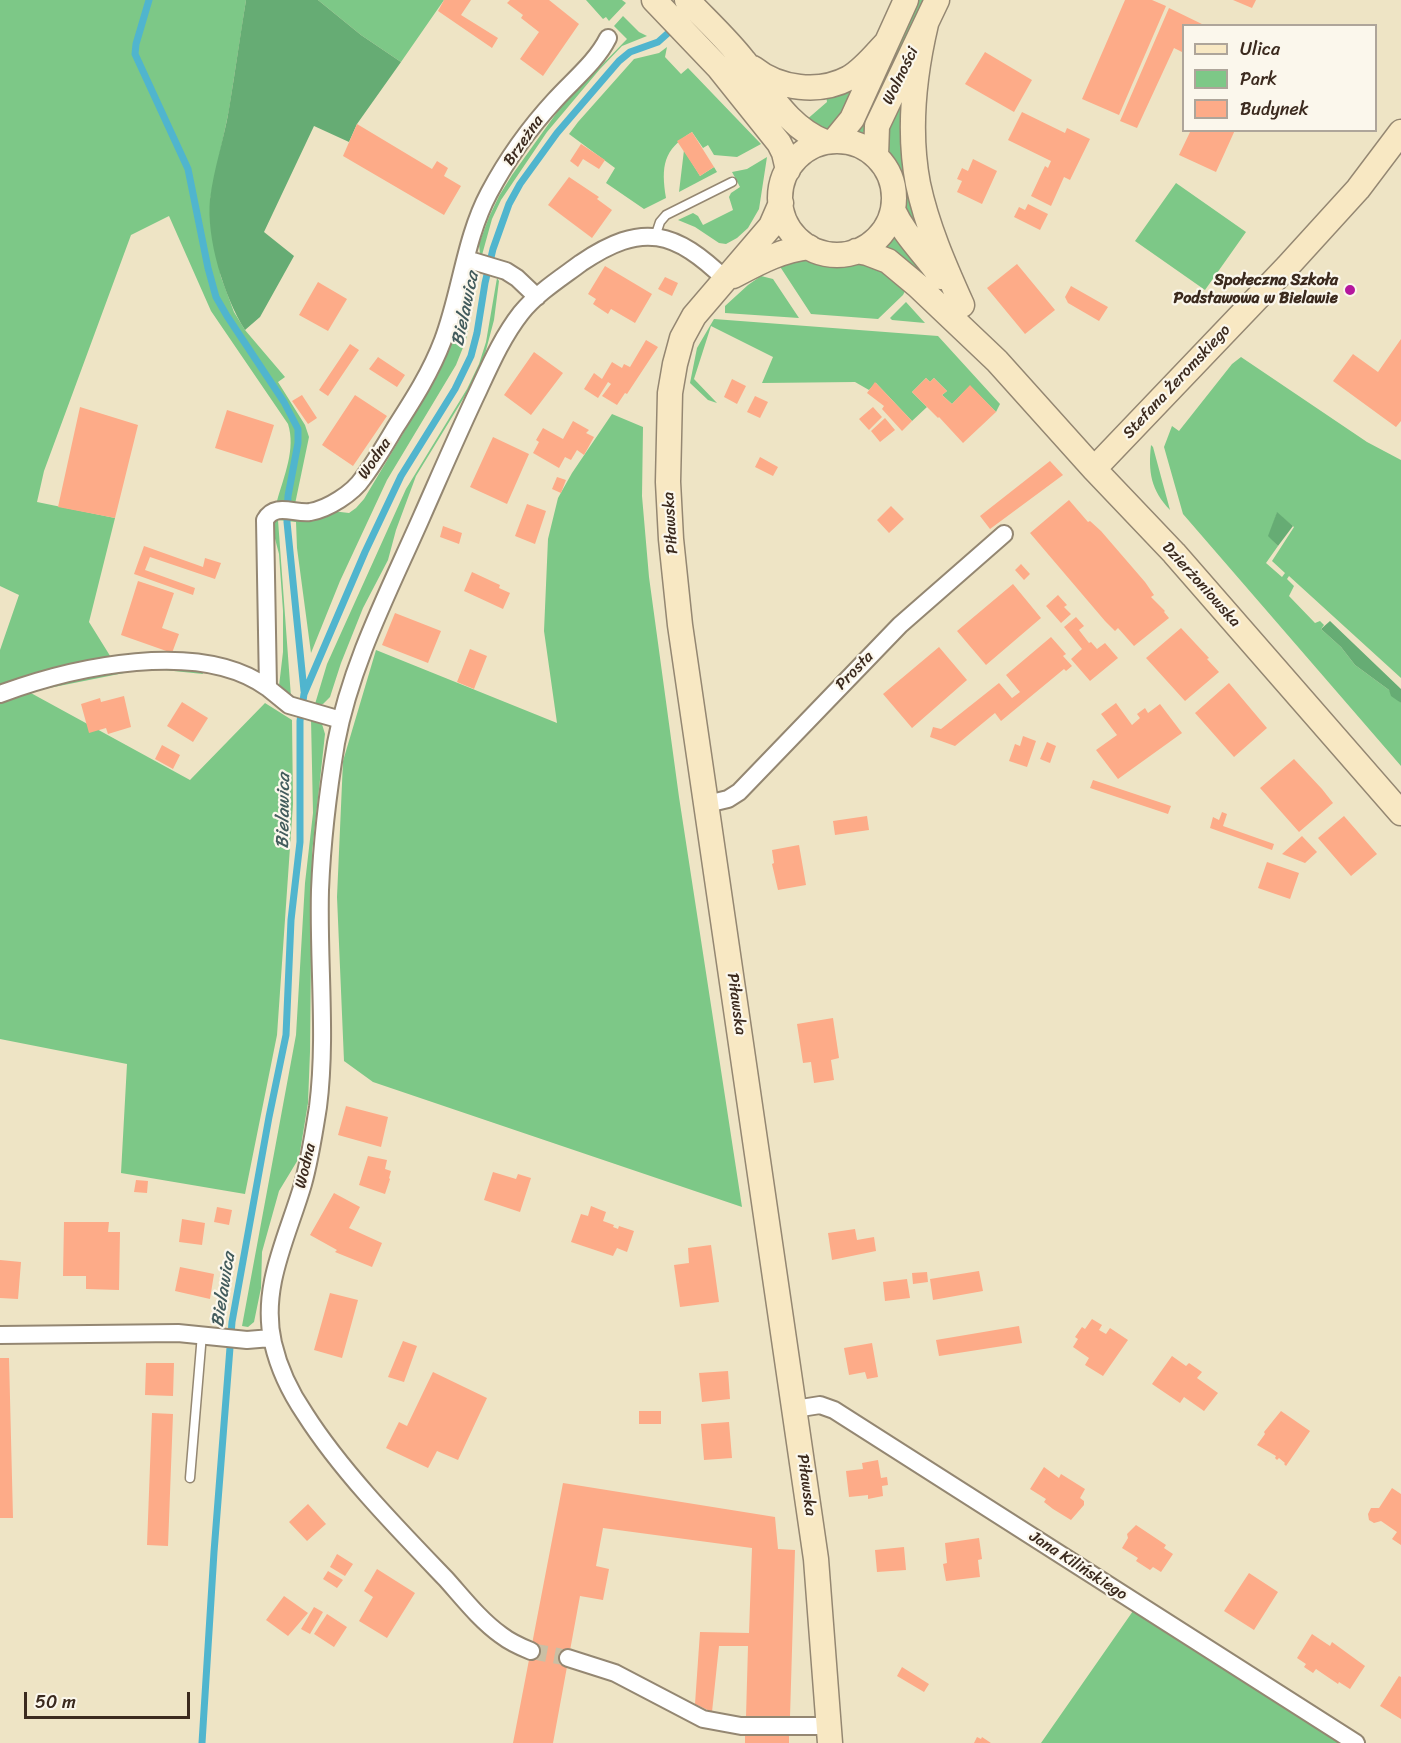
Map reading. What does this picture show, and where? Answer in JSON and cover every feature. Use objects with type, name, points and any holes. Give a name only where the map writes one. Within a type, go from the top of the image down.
[{"type":"street","points":[[687,0],[699,29],[737,89],[779,143],[788,170]]},
{"type":"street","name":"Wolności","points":[[829,142],[852,119],[906,0]]},
{"type":"street","name":"Wolności","points":[[876,156],[877,126],[937,0]]},
{"type":"street","points":[[658,4],[699,29],[758,71],[782,84],[800,88],[818,87],[849,78],[886,44]]},
{"type":"street","points":[[926,24],[918,61],[914,108],[916,171],[932,234],[962,304]]},
{"type":"street","name":"Brzeżna","points":[[473,261],[481,210],[495,183],[537,121],[601,52],[608,38]]},
{"type":"street","points":[[744,60],[770,97],[809,135],[829,142],[856,144],[876,156],[891,178],[894,194],[893,210],[883,232],[871,244],[844,255],[832,255],[809,247],[793,234],[786,223],[781,203],[781,189],[788,170],[803,152],[829,142]]},
{"type":"street","name":"Stefana Żeromskiego","points":[[1094,469],[1287,267],[1358,189],[1401,132]]},
{"type":"street","name":"Piławska","points":[[781,203],[771,226],[700,308],[684,333],[675,364],[669,400],[668,474],[671,539],[680,625],[819,1584],[829,1734]]},
{"type":"street","name":"Dzierżoniowska","points":[[893,210],[900,226],[962,304],[998,361]]},
{"type":"street","name":"Wodna","points":[[531,1651],[494,1630],[408,1539],[345,1467],[307,1418],[292,1393],[279,1365],[272,1338],[269,1310],[272,1281],[303,1184],[318,1099],[320,891],[322,849],[332,775],[341,720],[363,652],[468,412],[505,336],[522,311],[573,269],[607,248],[637,238],[669,239],[686,246],[726,280]]},
{"type":"street","name":"Piławska","points":[[726,280],[775,255],[809,247]]},
{"type":"street","name":"Dzierżoniowska","points":[[856,251],[888,261],[998,361],[1094,469],[1174,553],[1401,813]]},
{"type":"street","points":[[473,261],[517,278],[537,297]]},
{"type":"street","name":"Wodna","points":[[268,688],[264,525],[269,514],[278,510],[312,511],[351,491],[363,479],[433,364],[473,261]]},
{"type":"street","name":"Prosta","points":[[707,804],[728,800],[740,792],[900,625],[1004,534]]},
{"type":"street","points":[[0,694],[120,663],[157,661],[222,667],[243,674],[268,688],[291,706],[341,720]]},
{"type":"street","points":[[0,1335],[138,1333],[209,1334],[247,1340],[272,1338]]},
{"type":"street","name":"Jana Kilińskiego","points":[[795,1408],[820,1405],[834,1410],[1356,1743]]},
{"type":"street","points":[[568,1658],[615,1673],[703,1719],[741,1726],[829,1734]]},
{"type":"lane","points":[[655,237],[660,222],[666,215],[732,182]]},
{"type":"lane","points":[[190,1478],[209,1334]]},
{"type":"green space","points":[[0,0],[246,0],[229,110],[210,200],[210,220],[221,277],[234,312],[245,330],[285,377],[278,382],[305,425],[309,437],[295,504],[277,501],[290,453],[288,424],[211,311],[169,216],[131,235],[44,471],[37,502],[115,518],[89,622],[112,659],[0,689],[0,650],[19,595],[0,586]]},
{"type":"green space","points":[[246,0],[318,0],[361,35],[401,62],[357,124],[349,142],[314,126],[264,232],[294,256],[260,317],[245,330],[230,301],[218,267],[209,214],[212,187],[229,109]]},
{"type":"green space","points":[[318,0],[444,0],[401,62],[361,35]]},
{"type":"green space","points":[[586,0],[622,0],[626,3],[609,21],[606,17],[603,19]]},
{"type":"green space","points":[[915,0],[928,0],[863,133],[859,135],[856,132]]},
{"type":"green space","points":[[623,16],[639,32],[647,36],[622,46],[547,132],[501,200],[492,219],[482,255],[480,254],[479,244],[489,217],[512,175],[560,108],[627,39],[614,26]]},
{"type":"green space","points":[[667,47],[665,57],[681,74],[688,68],[761,144],[737,157],[714,155],[708,145],[703,148],[692,132],[675,145],[666,160],[664,177],[666,198],[644,209],[606,183],[615,168],[569,134],[634,59],[659,53]]},
{"type":"green space","points":[[857,82],[844,112],[834,125],[820,129],[805,121],[827,102],[826,95]]},
{"type":"green space","points":[[906,87],[924,242],[905,213],[904,183],[890,154],[887,139],[887,129]]},
{"type":"green space","points":[[684,150],[700,176],[714,167],[717,172],[679,192]]},
{"type":"green space","points":[[767,157],[759,209],[748,228],[737,238],[726,244],[719,243],[695,227],[678,220],[693,213],[698,216],[703,225],[733,210],[729,197],[740,187],[732,172],[747,169]]},
{"type":"green space","points":[[1176,183],[1246,232],[1205,290],[1135,241]]},
{"type":"green space","points":[[895,234],[927,268],[920,275],[888,247],[887,244]]},
{"type":"green space","points":[[797,259],[828,266],[864,264],[876,266],[906,289],[903,295],[878,319],[811,314],[777,262]]},
{"type":"green space","points":[[473,272],[478,272],[466,340],[456,365],[387,480],[340,581],[311,653],[297,548],[296,522],[278,520],[291,697],[279,686],[283,652],[283,611],[279,554],[273,531],[275,522],[279,518],[332,511],[349,513],[364,499],[438,375],[453,339],[469,277]]},
{"type":"green space","points":[[761,276],[773,279],[799,318],[725,313],[725,306]]},
{"type":"green space","points":[[497,278],[499,281],[494,320],[485,354],[468,391],[416,476],[396,530],[388,560],[363,608],[330,697],[323,704],[315,704],[327,664],[406,489],[467,389],[479,364],[486,342]]},
{"type":"green space","points":[[906,302],[925,323],[890,318]]},
{"type":"green space","points":[[714,319],[938,336],[1000,404],[996,412],[970,386],[952,404],[942,395],[947,391],[934,378],[930,382],[926,378],[912,392],[927,407],[912,421],[876,383],[869,390],[855,382],[762,383],[773,357],[711,326],[694,379],[717,403],[708,400],[690,383],[697,348]]},
{"type":"green space","points":[[1241,357],[1367,442],[1401,460],[1401,678],[1289,576],[1287,579],[1294,586],[1289,596],[1315,623],[1320,621],[1324,625],[1321,629],[1341,647],[1355,665],[1389,690],[1401,703],[1401,766],[1183,514],[1164,447],[1172,426],[1179,431],[1232,364]],"holes":[[[1277,513],[1294,527],[1272,561],[1285,573],[1282,577],[1266,563],[1278,546],[1269,536]]]},
{"type":"green space","points":[[612,414],[643,427],[642,496],[649,577],[679,797],[742,1207],[373,1082],[344,1061],[337,897],[343,761],[376,650],[557,723],[544,631],[548,539],[558,498]]},
{"type":"green space","points":[[1151,445],[1153,447],[1170,510],[1152,480]]},
{"type":"green space","points":[[1277,512],[1293,526],[1278,546],[1268,536]]},
{"type":"green space","points":[[1330,621],[1401,689],[1401,703],[1391,696],[1389,690],[1355,665],[1341,647],[1321,629]]},
{"type":"green space","points":[[165,666],[202,671],[203,674],[154,669],[139,670],[29,692],[190,780],[265,703],[292,720],[293,804],[277,1035],[245,1194],[121,1173],[127,1064],[0,1039],[0,700],[81,676],[123,669]]},
{"type":"green space","points":[[311,719],[322,724],[325,734],[312,853],[308,1103],[299,1158],[279,1191],[262,1252],[261,1288],[254,1322],[248,1327],[242,1326],[296,1035],[305,883],[313,813]]},
{"type":"green space","points":[[1133,1611],[1339,1743],[1041,1743]]},
{"type":"building","points":[[444,0],[471,0],[461,15],[498,38],[492,48],[438,11]]},
{"type":"building","points":[[510,0],[549,0],[579,24],[543,76],[520,59],[539,32],[521,18],[523,15],[507,3]]},
{"type":"building","points":[[1125,0],[1152,0],[1166,6],[1119,115],[1082,99]]},
{"type":"building","points":[[1233,0],[1256,0],[1252,8]]},
{"type":"building","points":[[1169,8],[1202,24],[1182,24],[1182,52],[1174,48],[1137,128],[1120,121]]},
{"type":"building","points":[[985,52],[1032,80],[1014,112],[965,84]]},
{"type":"building","points":[[1022,112],[1065,133],[1067,128],[1090,139],[1070,180],[1064,177],[1051,206],[1031,196],[1045,166],[1048,168],[1051,161],[1008,140]]},
{"type":"building","points":[[357,124],[432,169],[437,161],[448,168],[444,176],[461,186],[444,215],[343,156]]},
{"type":"building","points":[[692,132],[714,167],[700,176],[677,141]]},
{"type":"building","points":[[1190,132],[1234,132],[1216,172],[1179,155]]},
{"type":"building","points":[[581,144],[605,160],[599,169],[583,159],[578,167],[570,161]]},
{"type":"building","points":[[973,159],[997,171],[982,204],[957,192],[962,181],[957,179],[962,168],[968,171]]},
{"type":"building","points":[[569,177],[599,197],[597,199],[612,210],[592,238],[548,205]]},
{"type":"building","points":[[1028,204],[1048,214],[1040,230],[1014,217],[1019,207],[1025,210]]},
{"type":"building","points":[[1017,264],[1055,310],[1025,334],[987,288]]},
{"type":"building","points":[[605,266],[652,294],[635,323],[611,309],[608,314],[593,304],[596,299],[588,294]]},
{"type":"building","points":[[665,277],[678,283],[672,296],[658,289]]},
{"type":"building","points":[[318,282],[347,299],[328,331],[299,315]]},
{"type":"building","points":[[1071,286],[1108,307],[1099,321],[1068,303],[1065,297]]},
{"type":"building","points":[[1401,339],[1401,421],[1396,427],[1333,381],[1353,354],[1378,372]]},
{"type":"building","points":[[646,340],[658,347],[627,394],[625,393],[617,405],[602,396],[611,384],[608,382],[598,398],[584,389],[594,373],[602,379],[612,362],[622,368],[624,364],[630,367]]},
{"type":"building","points":[[350,344],[359,350],[328,396],[319,390]]},
{"type":"building","points":[[534,352],[563,373],[531,415],[504,395]]},
{"type":"building","points":[[378,357],[405,375],[397,387],[369,369]]},
{"type":"building","points":[[926,378],[930,382],[934,378],[947,391],[942,395],[952,404],[970,385],[996,412],[963,443],[912,392]]},
{"type":"building","points":[[732,379],[746,386],[737,404],[724,397]]},
{"type":"building","points":[[875,382],[912,421],[902,431],[882,409],[884,406],[867,393]]},
{"type":"building","points":[[302,395],[317,418],[308,424],[292,401]]},
{"type":"building","points":[[355,395],[387,416],[353,466],[322,445]]},
{"type":"building","points":[[755,396],[768,402],[760,418],[747,412]]},
{"type":"building","points":[[80,407],[138,425],[115,518],[58,507]]},
{"type":"building","points":[[873,407],[882,417],[869,430],[859,419]]},
{"type":"building","points":[[227,410],[274,425],[262,463],[215,448]]},
{"type":"building","points":[[885,418],[895,430],[880,442],[871,431]]},
{"type":"building","points":[[573,421],[589,430],[586,433],[594,437],[584,455],[577,450],[571,460],[565,457],[559,468],[533,453],[539,442],[536,440],[543,428],[563,439]]},
{"type":"building","points":[[493,437],[529,454],[507,504],[470,487]]},
{"type":"building","points":[[760,457],[778,467],[773,476],[755,467]]},
{"type":"building","points":[[1050,461],[1063,475],[990,529],[980,516]]},
{"type":"building","points":[[557,477],[566,480],[561,493],[552,489]]},
{"type":"building","points":[[1069,500],[1088,522],[1090,521],[1101,531],[1145,582],[1154,595],[1151,597],[1169,618],[1134,646],[1118,628],[1115,631],[1105,621],[1030,533]]},
{"type":"building","points":[[527,504],[546,511],[535,544],[515,536]]},
{"type":"building","points":[[891,506],[904,519],[889,533],[877,520]]},
{"type":"building","points":[[443,526],[462,533],[459,544],[440,537]]},
{"type":"building","points":[[144,546],[203,567],[205,558],[221,563],[215,579],[150,557],[145,570],[195,588],[193,595],[134,574]]},
{"type":"building","points":[[1021,564],[1030,574],[1024,580],[1015,570]]},
{"type":"building","points":[[472,572],[500,585],[499,588],[510,593],[503,609],[464,591]]},
{"type":"building","points":[[138,581],[174,593],[162,628],[179,634],[172,653],[121,635]]},
{"type":"building","points":[[1013,584],[1041,618],[986,665],[957,631]]},
{"type":"building","points":[[1058,595],[1067,605],[1064,607],[1071,614],[1061,623],[1046,606]]},
{"type":"building","points":[[395,613],[441,631],[428,663],[382,645]]},
{"type":"building","points":[[1076,617],[1084,626],[1079,630],[1089,643],[1091,642],[1097,649],[1105,643],[1118,658],[1090,681],[1071,659],[1082,649],[1064,627]]},
{"type":"building","points":[[1181,628],[1219,672],[1185,701],[1146,658]]},
{"type":"building","points":[[1051,637],[1066,654],[1063,656],[1072,666],[1066,671],[1064,669],[1001,721],[995,713],[955,746],[930,737],[933,727],[941,729],[999,683],[1012,698],[1020,692],[1006,675]]},
{"type":"building","points":[[939,647],[967,680],[912,728],[883,694]]},
{"type":"building","points":[[470,649],[487,656],[474,689],[457,682]]},
{"type":"building","points":[[1229,683],[1267,728],[1234,757],[1195,713]]},
{"type":"building","points":[[124,696],[131,727],[108,734],[106,728],[89,733],[81,704],[100,698],[101,702]]},
{"type":"building","points":[[182,702],[208,718],[193,742],[167,726]]},
{"type":"building","points":[[1116,703],[1132,725],[1140,718],[1137,714],[1145,708],[1148,713],[1160,704],[1182,733],[1118,779],[1096,750],[1117,735],[1101,714]]},
{"type":"building","points":[[1023,736],[1036,741],[1027,767],[1009,761],[1015,744],[1020,746]]},
{"type":"building","points":[[1047,742],[1056,746],[1050,763],[1040,759]]},
{"type":"building","points":[[162,745],[180,755],[173,769],[155,759]]},
{"type":"building","points":[[1294,759],[1333,803],[1299,832],[1260,788]]},
{"type":"building","points":[[1093,780],[1171,806],[1168,814],[1090,788]]},
{"type":"building","points":[[1222,812],[1227,814],[1223,826],[1274,844],[1272,850],[1210,828],[1213,817],[1219,820]]},
{"type":"building","points":[[867,816],[869,830],[835,835],[833,821]]},
{"type":"building","points":[[1344,816],[1377,854],[1351,876],[1318,838]]},
{"type":"building","points":[[1302,836],[1317,852],[1305,863],[1282,854]]},
{"type":"building","points":[[799,845],[806,885],[778,890],[772,864],[774,863],[772,850]]},
{"type":"building","points":[[1267,862],[1299,873],[1290,899],[1258,888]]},
{"type":"building","points":[[833,1018],[839,1058],[831,1060],[834,1080],[814,1083],[811,1062],[803,1063],[797,1024]]},
{"type":"building","points":[[346,1106],[388,1117],[381,1147],[338,1135]]},
{"type":"building","points":[[368,1156],[387,1160],[385,1169],[391,1171],[385,1194],[359,1185]]},
{"type":"building","points":[[493,1172],[516,1179],[518,1174],[531,1178],[520,1212],[484,1200]]},
{"type":"building","points":[[136,1180],[148,1181],[147,1193],[134,1192]]},
{"type":"building","points":[[334,1193],[360,1207],[349,1228],[382,1243],[372,1267],[335,1252],[337,1250],[310,1235]]},
{"type":"building","points":[[591,1206],[606,1212],[603,1221],[614,1225],[613,1227],[618,1229],[619,1226],[634,1231],[627,1252],[617,1248],[613,1256],[571,1242],[581,1214],[588,1216]]},
{"type":"building","points":[[217,1207],[232,1210],[229,1225],[214,1222]]},
{"type":"building","points":[[182,1219],[205,1223],[202,1245],[179,1242]]},
{"type":"building","points":[[64,1222],[109,1222],[108,1232],[120,1232],[119,1290],[86,1289],[86,1276],[63,1276]]},
{"type":"building","points":[[855,1229],[857,1240],[874,1237],[876,1251],[832,1260],[828,1233]]},
{"type":"building","points":[[711,1245],[719,1302],[680,1307],[674,1265],[689,1263],[688,1248]]},
{"type":"building","points":[[0,1260],[21,1262],[18,1299],[0,1298]]},
{"type":"building","points":[[180,1267],[214,1274],[210,1299],[175,1291]]},
{"type":"building","points":[[979,1271],[983,1291],[933,1300],[930,1279]]},
{"type":"building","points":[[927,1272],[928,1282],[913,1284],[912,1273]]},
{"type":"building","points":[[907,1279],[910,1298],[885,1301],[883,1282]]},
{"type":"building","points":[[330,1293],[358,1300],[342,1358],[314,1350]]},
{"type":"building","points":[[1092,1319],[1102,1325],[1099,1330],[1106,1334],[1110,1328],[1128,1340],[1103,1376],[1085,1365],[1089,1358],[1073,1347],[1078,1339],[1075,1337]]},
{"type":"building","points":[[1019,1326],[1022,1343],[939,1356],[936,1340]]},
{"type":"building","points":[[403,1341],[417,1346],[404,1382],[388,1377]]},
{"type":"building","points":[[872,1343],[878,1377],[867,1379],[865,1372],[849,1375],[844,1348]]},
{"type":"building","points":[[1172,1356],[1186,1366],[1189,1363],[1202,1372],[1197,1378],[1218,1393],[1204,1411],[1184,1397],[1180,1403],[1152,1384]]},
{"type":"building","points":[[0,1358],[9,1358],[13,1518],[0,1518]]},
{"type":"building","points":[[146,1363],[174,1363],[173,1396],[145,1395]]},
{"type":"building","points":[[728,1371],[730,1399],[702,1402],[699,1373]]},
{"type":"building","points":[[433,1372],[487,1398],[458,1460],[437,1451],[428,1468],[386,1448],[399,1422],[407,1426]]},
{"type":"building","points":[[639,1411],[661,1411],[661,1424],[639,1424]]},
{"type":"building","points":[[1281,1411],[1310,1431],[1286,1466],[1279,1458],[1277,1460],[1276,1456],[1257,1445]]},
{"type":"building","points":[[152,1413],[173,1414],[168,1546],[147,1545]]},
{"type":"building","points":[[729,1422],[732,1458],[704,1460],[701,1424]]},
{"type":"building","points":[[878,1460],[881,1478],[887,1477],[888,1485],[882,1486],[883,1496],[868,1499],[868,1495],[849,1497],[846,1471],[863,1469],[862,1463]]},
{"type":"building","points":[[1044,1467],[1059,1478],[1061,1474],[1085,1489],[1080,1498],[1084,1501],[1084,1505],[1071,1520],[1053,1509],[1044,1502],[1046,1499],[1030,1489]]},
{"type":"building","points":[[563,1483],[775,1517],[778,1549],[795,1550],[790,1717],[746,1717],[748,1646],[719,1646],[712,1712],[695,1704],[700,1632],[749,1633],[752,1548],[603,1528],[596,1566],[609,1569],[603,1600],[580,1596],[553,1743],[513,1743]]},
{"type":"building","points":[[1392,1488],[1401,1494],[1401,1545],[1392,1539],[1397,1532],[1381,1521],[1374,1523],[1369,1520],[1368,1514],[1371,1508],[1379,1508]]},
{"type":"building","points":[[308,1504],[326,1524],[307,1541],[289,1522]]},
{"type":"building","points":[[1136,1525],[1166,1545],[1164,1548],[1173,1554],[1161,1572],[1153,1567],[1150,1570],[1136,1561],[1138,1558],[1122,1548],[1128,1538],[1127,1534]]},
{"type":"building","points":[[979,1538],[982,1559],[978,1560],[980,1577],[946,1581],[943,1564],[947,1563],[945,1543]]},
{"type":"building","points":[[904,1547],[906,1570],[877,1572],[875,1550]]},
{"type":"building","points":[[337,1554],[353,1564],[345,1576],[330,1567]]},
{"type":"building","points":[[377,1569],[415,1593],[387,1638],[359,1621],[373,1597],[364,1591]]},
{"type":"building","points":[[328,1571],[343,1580],[337,1588],[323,1579]]},
{"type":"building","points":[[1249,1573],[1278,1592],[1254,1630],[1224,1611]]},
{"type":"building","points":[[284,1596],[308,1613],[288,1636],[266,1620]]},
{"type":"building","points":[[314,1607],[323,1612],[310,1634],[301,1629]]},
{"type":"building","points":[[327,1614],[347,1627],[334,1647],[314,1634]]},
{"type":"building","points":[[1312,1634],[1330,1646],[1332,1642],[1365,1666],[1350,1689],[1316,1669],[1313,1673],[1297,1658]]},
{"type":"building","points":[[902,1667],[929,1684],[924,1692],[897,1676]]},
{"type":"building","points":[[1399,1676],[1401,1677],[1401,1719],[1380,1706]]},
{"type":"building","points":[[789,1731],[789,1743],[745,1743],[745,1732]]},
{"type":"building","points":[[977,1737],[981,1739],[982,1737],[991,1743],[974,1743]]},
{"type":"waterway","points":[[149,0],[135,54],[188,169],[216,297],[284,402],[298,429],[298,443],[288,496],[287,522],[304,691]]},
{"type":"waterway","name":"Bielawica","points":[[202,1743],[232,1322],[286,1035],[291,920],[300,842],[300,721],[304,694],[365,552],[401,476],[455,389],[471,356],[493,249],[509,204],[520,184],[557,133],[619,61],[630,52],[658,42],[676,26]]},
{"type":"tunnel","points":[[531,1651],[568,1658]]},
{"type":"place","name":"Społeczna Szkoła Podstawowa w Bielawie","points":[[1350,290]]}]
